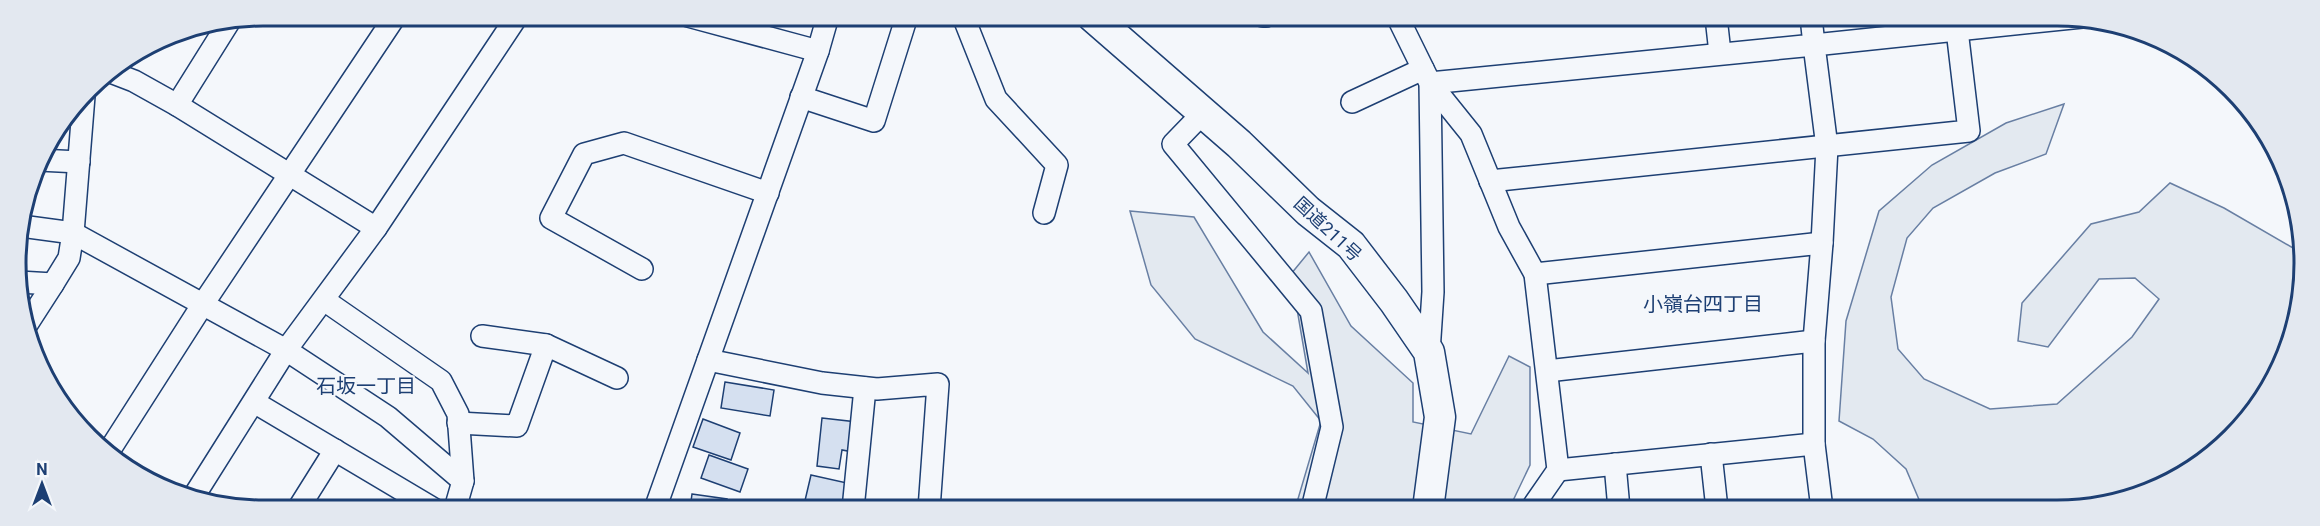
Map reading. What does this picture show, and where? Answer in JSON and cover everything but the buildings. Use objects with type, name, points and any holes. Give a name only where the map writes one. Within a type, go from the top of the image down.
[{"type":"highway","name":"国道211号","points":[[1103,26],[1239,144],[1308,211],[1351,245],[1394,301],[1429,352],[1440,417],[1429,500]]},
{"type":"street","points":[[112,446],[203,304],[389,26]]},
{"type":"street","points":[[197,491],[286,350],[375,228],[505,26]]},
{"type":"street","points":[[728,26],[818,51]]},
{"type":"street","points":[[657,500],[768,193],[825,26]]},
{"type":"street","points":[[801,97],[874,121],[905,26]]},
{"type":"street","points":[[967,26],[996,99],[1057,165],[1044,213]]},
{"type":"street","points":[[1402,26],[1427,76],[1471,134],[1509,227],[1535,274],[1558,470],[1537,500]]},
{"type":"street","points":[[1717,26],[1720,53]]},
{"type":"street","points":[[1812,26],[1827,147],[1814,341],[1815,444],[1821,500]]},
{"type":"street","points":[[1353,102],[1427,76],[1814,45],[1995,26]]},
{"type":"street","points":[[177,105],[225,29]]},
{"type":"street","points":[[1490,181],[1969,131],[1957,30]]},
{"type":"street","points":[[118,75],[177,105],[375,228]]},
{"type":"street","points":[[1427,76],[1433,292],[1429,352]]},
{"type":"street","points":[[32,317],[69,258],[83,107]]},
{"type":"street","points":[[1203,113],[1173,144],[1311,311],[1332,427],[1314,500]]},
{"type":"street","points":[[642,269],[551,218],[584,154],[624,143],[768,193]]},
{"type":"street","points":[[49,160],[79,162]]},
{"type":"street","points":[[29,227],[73,233],[286,350],[388,417],[463,482]]},
{"type":"street","points":[[1535,274],[1822,243]]},
{"type":"street","points":[[26,282],[53,284]]},
{"type":"street","points":[[324,300],[441,381],[458,414],[463,482],[458,500]]},
{"type":"street","points":[[482,336],[546,345],[617,378]]},
{"type":"street","points":[[1546,371],[1814,341]]},
{"type":"street","points":[[458,423],[517,426],[546,345]]},
{"type":"street","points":[[708,360],[822,383],[865,388],[938,384],[930,500]]},
{"type":"street","points":[[854,500],[865,388]]},
{"type":"street","points":[[254,402],[414,500]]},
{"type":"street","points":[[1558,470],[1815,444]]},
{"type":"street","points":[[304,500],[335,450]]},
{"type":"street","points":[[1711,454],[1716,500]]},
{"type":"street","points":[[1615,464],[1618,500]]},
{"type":"shaded area","points":[[2064,104],[2046,154],[1995,173],[1933,208],[1907,238],[1891,297],[1898,349],[1924,379],[1990,409],[2057,404],[2132,337],[2159,299],[2135,278],[2099,279],[2048,347],[2018,341],[2022,303],[2091,224],[2139,212],[2170,183],[2224,208],[2294,249],[2294,279],[2290,309],[2282,339],[2270,368],[2245,408],[2214,442],[2176,469],[2133,488],[2103,496],[2073,500],[1919,500],[1906,469],[1873,439],[1839,421],[1846,321],[1879,211],[1932,165],[2006,123]]},
{"type":"shaded area","points":[[1130,211],[1194,217],[1263,332],[1308,373],[1291,274],[1309,252],[1351,326],[1413,383],[1413,422],[1471,434],[1509,356],[1530,367],[1530,465],[1513,500],[1298,500],[1321,421],[1293,386],[1195,339],[1151,285]]},
{"type":"district","name":"小嶺台四丁目","points":[[1703,304]]},
{"type":"district","name":"石坂一丁目","points":[[366,386]]}]
